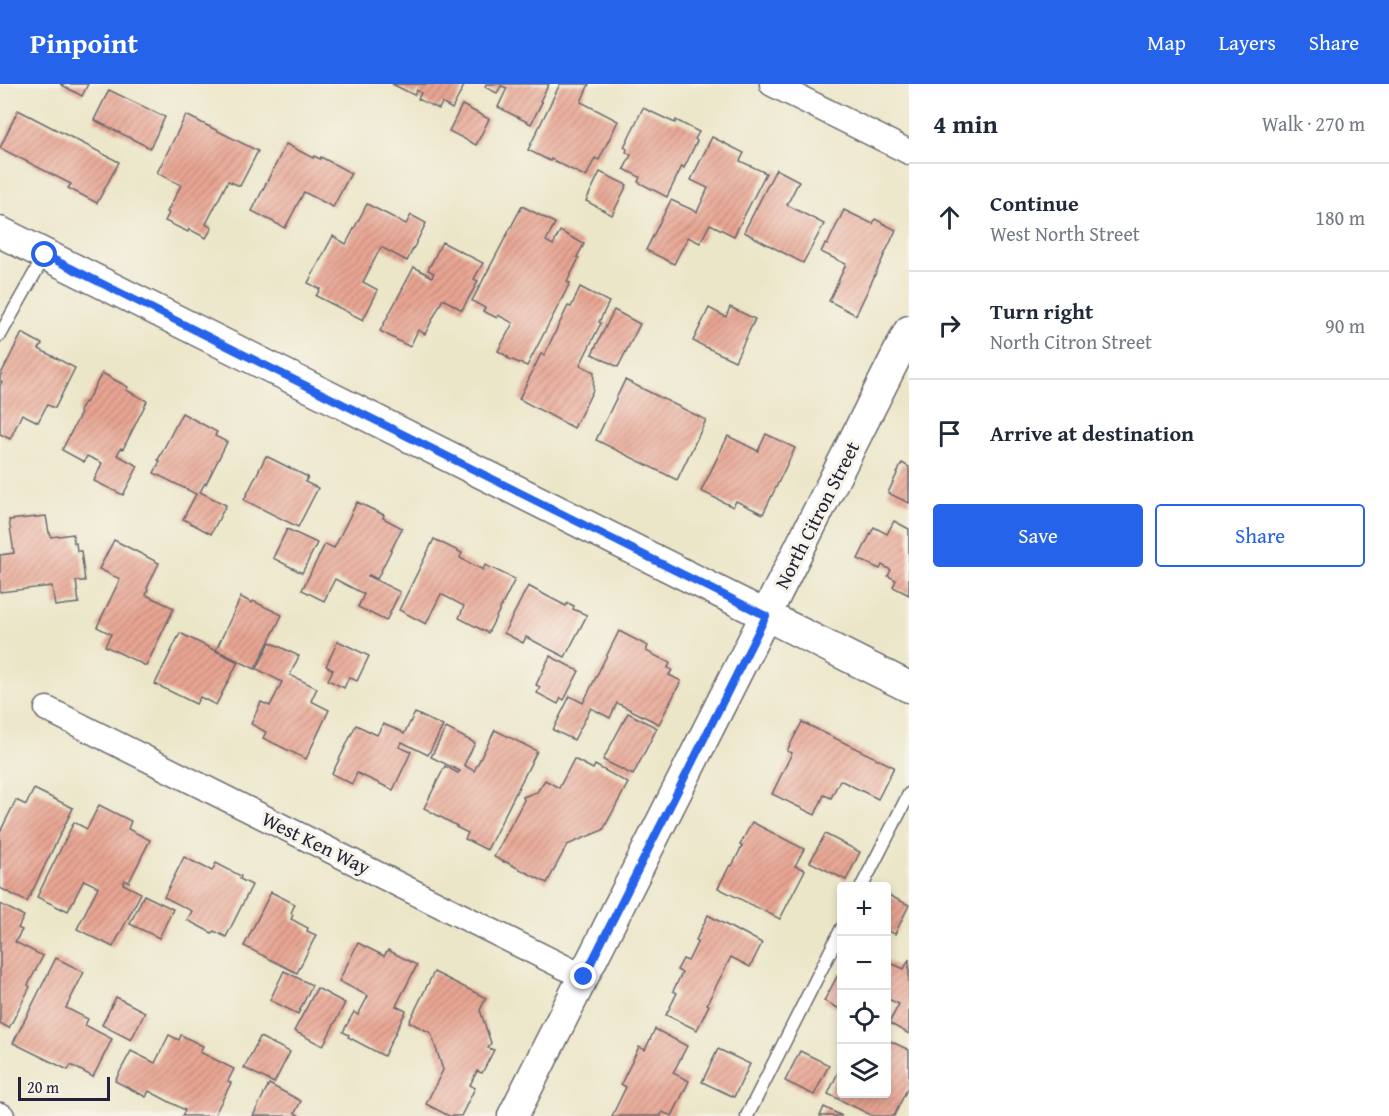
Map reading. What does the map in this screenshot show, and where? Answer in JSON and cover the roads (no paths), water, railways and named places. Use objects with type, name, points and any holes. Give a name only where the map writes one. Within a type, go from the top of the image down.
[{"type":"street","points":[[771,84],[909,152]]},
{"type":"street","points":[[0,232],[909,687]]},
{"type":"street","name":"North Citron Street","points":[[513,1116],[909,331]]},
{"type":"street","name":"West Ken Way","points":[[47,709],[584,977]]},
{"type":"lane","points":[[0,335],[45,255]]},
{"type":"lane","points":[[864,882],[909,794]]},
{"type":"lane","points":[[747,1116],[838,936]]}]
